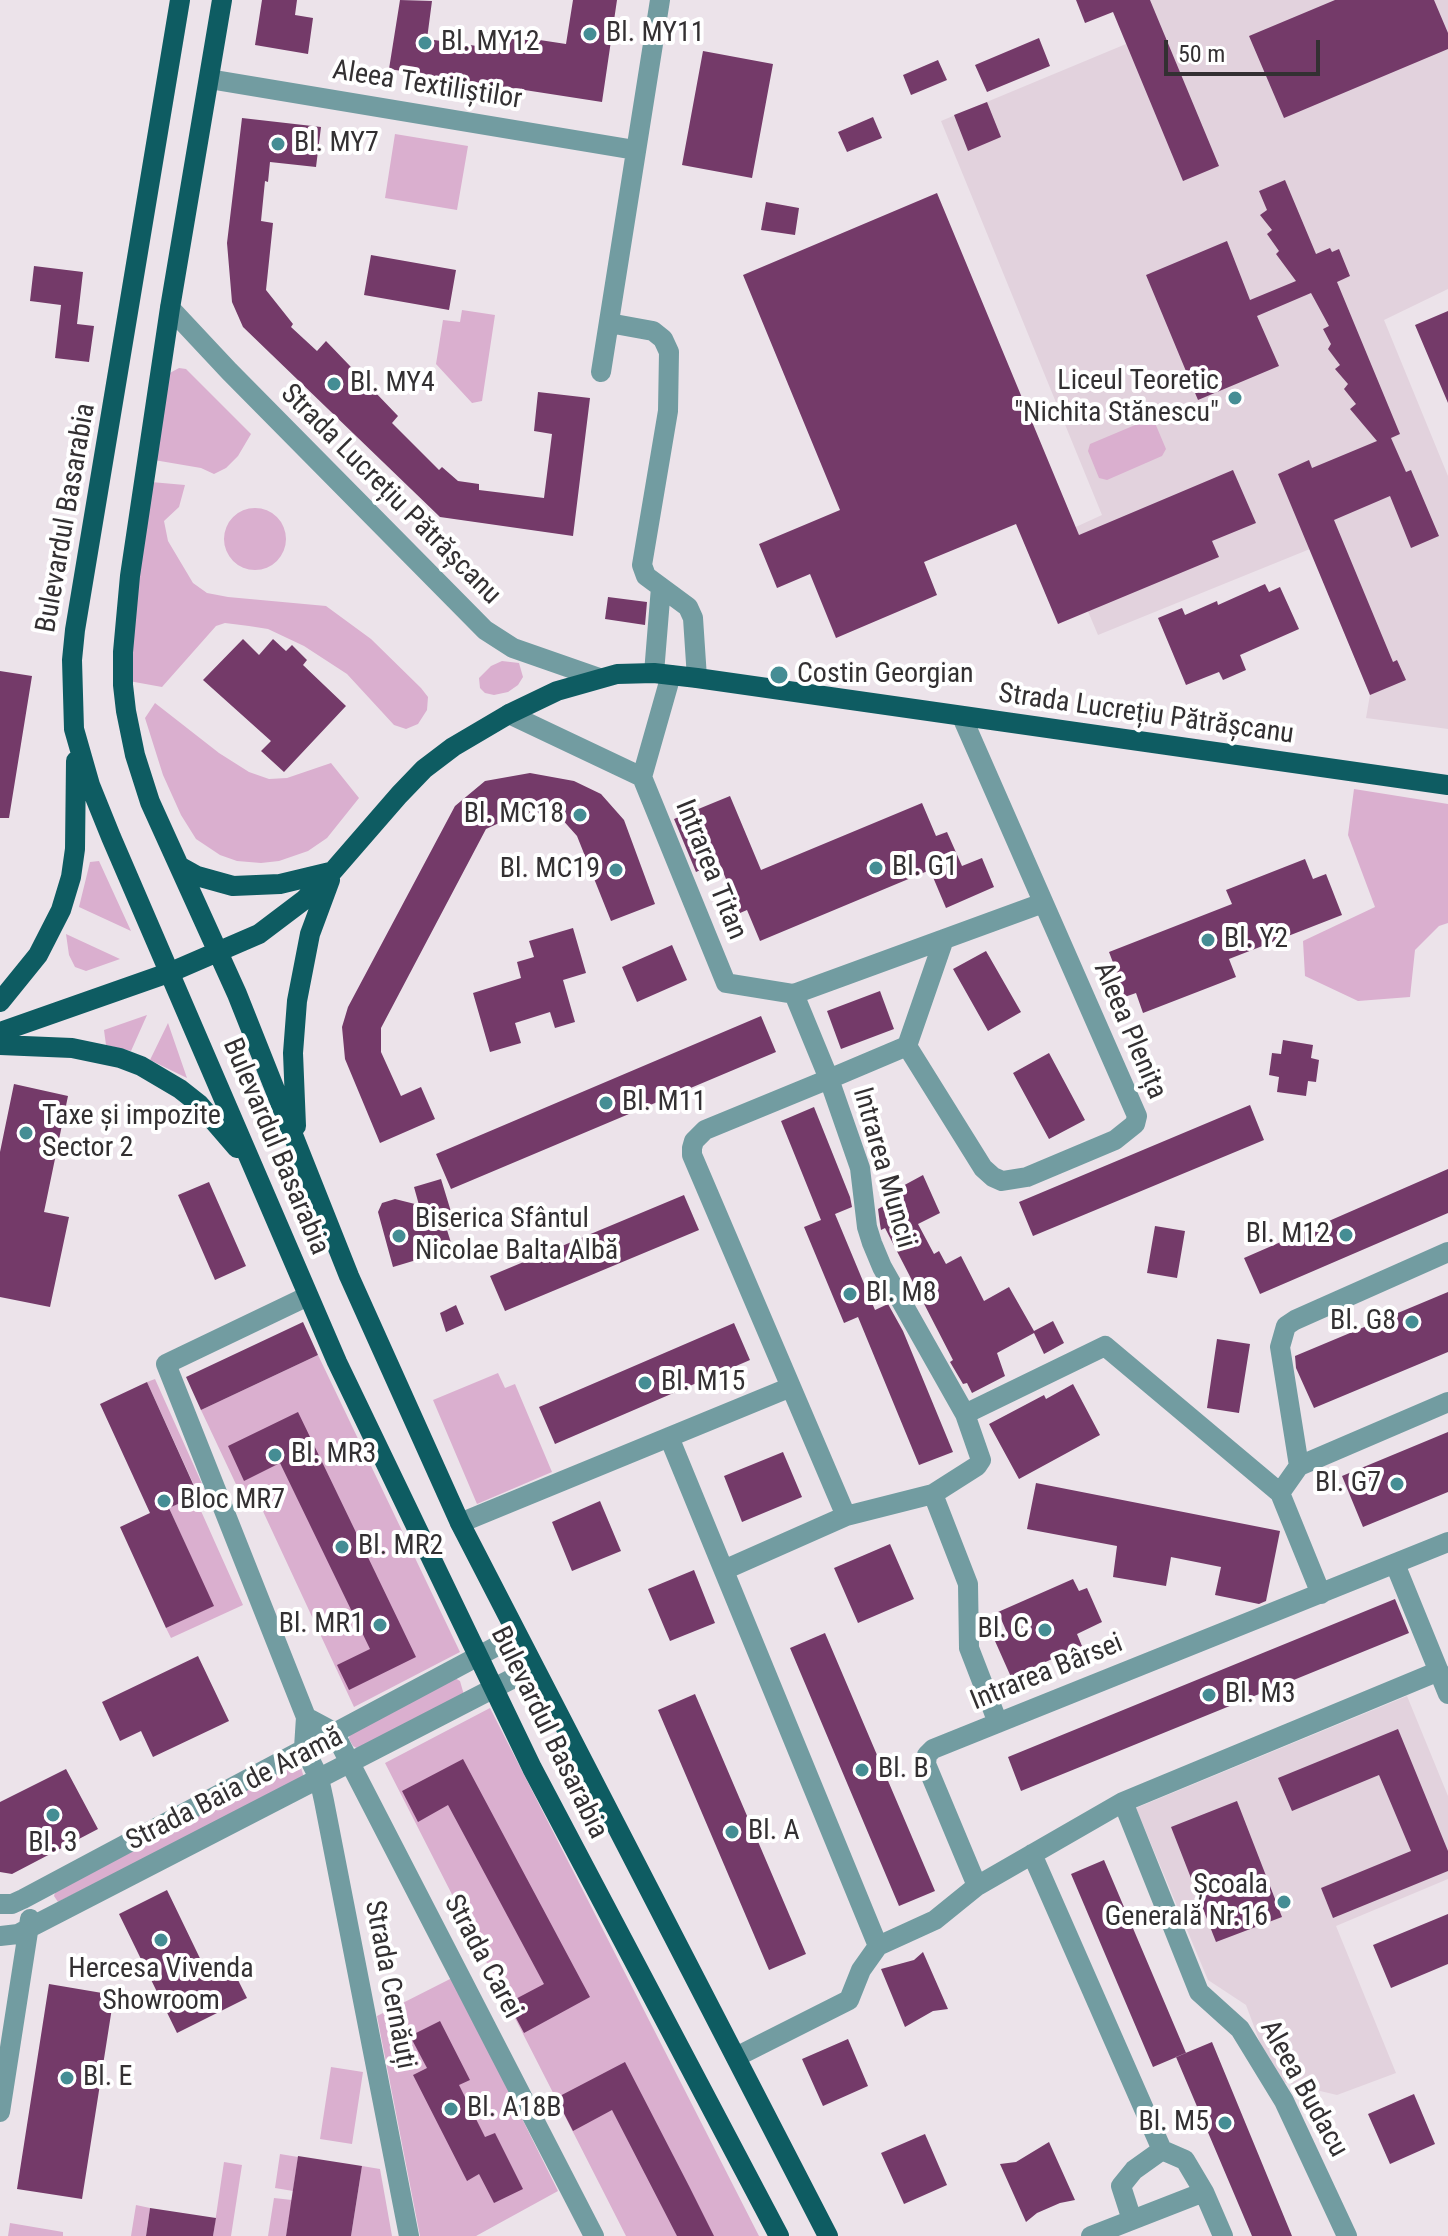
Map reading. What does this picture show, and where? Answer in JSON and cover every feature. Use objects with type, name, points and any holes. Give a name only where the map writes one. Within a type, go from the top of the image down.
[{"type":"main road","name":"Bulevardul Basarabia","points":[[180,0],[75,630],[72,660],[74,729],[90,785],[111,837],[344,1376],[554,1810],[779,2236]]},
{"type":"main road","name":"Bulevardul Basarabia","points":[[222,0],[170,308],[130,576],[123,674],[126,711],[135,755],[150,802],[220,953],[371,1327],[460,1523],[828,2236]]},
{"type":"main road","name":"Strada Lucrețiu Pătrășcanu","points":[[0,1032],[171,972],[245,942],[273,925],[333,871],[368,828],[424,769],[453,747],[509,714],[557,691],[617,674],[697,678],[1448,785]]},
{"type":"main road","points":[[0,1002],[38,955],[61,910],[71,877],[77,814],[74,729]]},
{"type":"main road","points":[[179,866],[197,876],[233,886],[280,884],[333,871]]},
{"type":"main road","points":[[298,1150],[292,1084],[296,1013],[310,934],[333,871]]},
{"type":"main road","points":[[0,1045],[72,1048],[120,1058],[141,1066],[199,1104],[235,1145],[254,1173]]},
{"type":"street","points":[[601,372],[660,0]]},
{"type":"street","name":"Aleea Textiliștilor","points":[[209,79],[635,150]]},
{"type":"street","name":"Strada Lucrețiu Pătrășcanu","points":[[170,308],[485,630],[513,648],[599,678]]},
{"type":"street","points":[[609,323],[653,331],[663,339],[669,352],[668,411],[642,565],[646,576],[688,607],[693,618],[697,678]]},
{"type":"street","points":[[661,587],[662,674]]},
{"type":"street","name":"Intrarea Titan","points":[[662,674],[642,777],[726,983],[794,994]]},
{"type":"street","name":"Intrarea Titan","points":[[509,714],[642,777]]},
{"type":"street","name":"Aleea Plenița","points":[[907,1046],[983,1168],[1002,1181],[1027,1177],[1115,1140],[1135,1124],[1137,1116],[962,717]]},
{"type":"street","points":[[944,939],[907,1046],[829,1079],[794,994],[944,939],[1043,903]]},
{"type":"street","name":"Intrarea Muncii","points":[[829,1079],[860,1168],[867,1227],[872,1243],[882,1267],[965,1414],[981,1460],[977,1466],[933,1494],[846,1516],[692,1155],[694,1141],[705,1130],[829,1079]]},
{"type":"street","points":[[1299,1466],[1280,1347],[1286,1326],[1448,1252]]},
{"type":"street","points":[[304,1748],[306,1717],[166,1364],[308,1296]]},
{"type":"street","points":[[965,1414],[1105,1346],[1280,1493],[1321,1594]]},
{"type":"street","points":[[460,1523],[791,1387]]},
{"type":"street","points":[[1280,1493],[1299,1466],[1448,1402]]},
{"type":"street","points":[[669,1437],[878,1946]]},
{"type":"street","points":[[933,1494],[968,1584],[969,1648],[998,1723]]},
{"type":"street","points":[[724,1570],[846,1516]]},
{"type":"street","name":"Intrarea Bârsei","points":[[977,1886],[926,1764],[927,1755],[933,1749],[1448,1542]]},
{"type":"street","points":[[1395,1564],[1448,1694]]},
{"type":"street","name":"Strada Baia de Aramă","points":[[0,1904],[12,1904],[516,1636]]},
{"type":"street","name":"Strada Baia de Aramă","points":[[0,1936],[18,1934],[533,1668]]},
{"type":"street","points":[[736,2057],[849,2000],[861,1970],[878,1946],[935,1920],[977,1886],[1123,1802],[1439,1671]]},
{"type":"street","points":[[306,1717],[334,1732]]},
{"type":"street","name":"Strada Carei","points":[[334,1732],[594,2236]]},
{"type":"street","name":"Strada Cernăuți","points":[[304,1748],[319,1778],[409,2236]]},
{"type":"street","name":"Aleea Budacu","points":[[1123,1802],[1199,1992],[1240,2029],[1284,2101],[1347,2236]]},
{"type":"street","points":[[1032,1854],[1162,2150],[1185,2160],[1204,2192],[1223,2236]]},
{"type":"street","points":[[0,2112],[35,1892]]},
{"type":"street","points":[[1132,2220],[1121,2186],[1134,2170],[1162,2150]]},
{"type":"street","points":[[1091,2236],[1204,2192]]},
{"type":"shaded area","name":"Liceul Teoretic \"Nichita Stănescu\"","points":[[1115,0],[1448,0],[1448,289],[1384,320],[1448,476],[1448,729],[1366,718],[1370,695],[1310,549],[1098,635],[1056,536],[1102,515],[941,121],[1126,44],[1118,24],[1123,22]]},
{"type":"shaded area","points":[[395,134],[468,146],[457,210],[385,198]]},
{"type":"shaded area","points":[[462,310],[495,315],[482,401],[472,403],[436,364],[443,320],[460,322]]},
{"type":"shaded area","points":[[179,368],[186,369],[251,434],[238,456],[214,474],[201,468],[154,460],[168,374]]},
{"type":"shaded area","points":[[1147,420],[1155,423],[1166,449],[1162,456],[1107,480],[1099,478],[1088,451],[1090,444]]},
{"type":"shaded area","points":[[151,482],[185,485],[179,507],[164,521],[168,541],[193,583],[207,593],[228,597],[326,606],[371,639],[421,688],[428,697],[427,710],[418,724],[406,729],[394,725],[347,674],[304,646],[268,629],[249,626],[225,623],[216,626],[162,687],[129,681],[127,670]]},
{"type":"shaded area","points":[[255,508],[277,517],[286,539],[277,561],[255,570],[233,561],[224,539],[233,517]]},
{"type":"shaded area","points":[[502,661],[519,663],[523,677],[508,692],[485,693],[480,688],[479,678],[491,666]]},
{"type":"shaded area","points":[[155,703],[219,753],[249,772],[269,779],[287,778],[331,763],[359,798],[327,838],[308,851],[279,861],[261,863],[237,861],[220,855],[196,839],[163,775],[145,718]]},
{"type":"shaded area","points":[[1354,789],[1448,804],[1448,923],[1439,926],[1415,950],[1410,997],[1358,1001],[1305,976],[1303,941],[1375,907],[1348,835]]},
{"type":"shaded area","points":[[99,861],[131,931],[79,907],[90,862]]},
{"type":"shaded area","points":[[66,934],[120,959],[86,971],[75,967],[69,955]]},
{"type":"shaded area","points":[[147,1015],[131,1051],[106,1045],[104,1030]]},
{"type":"shaded area","points":[[168,1023],[187,1078],[150,1060]]},
{"type":"shaded area","points":[[318,1355],[460,1652],[354,1707],[254,1492],[242,1497],[201,1410]]},
{"type":"shaded area","points":[[498,1373],[505,1388],[515,1384],[552,1472],[477,1504],[433,1400]]},
{"type":"shaded area","points":[[155,1379],[212,1506],[201,1511],[243,1605],[171,1638],[166,1628],[213,1606],[169,1508],[198,1494],[147,1382]]},
{"type":"shaded area","points":[[455,1678],[460,1681],[464,1695],[358,1749],[353,1746],[349,1739],[350,1732]]},
{"type":"shaded area","name":"Școala Generală Nr.16","points":[[1407,1696],[1448,1796],[1448,1879],[1336,1926],[1396,2073],[1337,2095],[1274,2080],[1246,2005],[1208,1980],[1136,1808]]},
{"type":"shaded area","points":[[490,1708],[759,2236],[626,2236],[385,1763]]},
{"type":"shaded area","points":[[295,1761],[300,1764],[304,1778],[58,1902],[54,1896],[56,1889]]},
{"type":"shaded area","points":[[452,1978],[558,2191],[476,2236],[420,2236],[377,2016]]},
{"type":"shaded area","points":[[331,2067],[363,2072],[352,2144],[320,2139]]},
{"type":"shaded area","points":[[280,2154],[298,2157],[293,2191],[275,2188]]},
{"type":"shaded area","points":[[224,2162],[242,2165],[231,2236],[213,2236]]},
{"type":"shaded area","points":[[362,2166],[380,2169],[392,2236],[351,2236]]},
{"type":"shaded area","points":[[274,2198],[292,2200],[286,2236],[268,2236]]},
{"type":"shaded area","points":[[136,2205],[150,2208],[146,2236],[131,2236]]},
{"type":"shaded area","points":[[10,2223],[63,2232],[63,2236],[8,2236]]},
{"type":"building","points":[[262,0],[297,0],[295,15],[313,18],[308,54],[255,45]]},
{"type":"building","points":[[400,0],[432,1],[427,39],[484,47],[487,32],[566,44],[573,0],[617,0],[602,102],[389,69]]},
{"type":"building","points":[[1076,0],[1150,0],[1219,166],[1183,181],[1113,12],[1085,23]]},
{"type":"building","points":[[1335,0],[1434,0],[1448,33],[1448,49],[1284,118],[1249,36]]},
{"type":"building","points":[[1039,38],[1050,66],[987,92],[975,65]]},
{"type":"building","points":[[703,51],[773,64],[752,178],[682,165]]},
{"type":"building","points":[[938,60],[947,80],[911,95],[903,75]]},
{"type":"building","points":[[987,102],[1001,137],[968,151],[954,115]]},
{"type":"building","points":[[873,117],[882,138],[847,152],[838,132]]},
{"type":"building","points":[[242,118],[321,127],[316,167],[270,162],[261,221],[273,223],[266,290],[293,324],[291,327],[317,351],[326,341],[398,416],[392,423],[439,470],[442,467],[458,481],[479,484],[479,490],[544,498],[552,434],[534,431],[538,392],[590,398],[573,536],[440,517],[243,327],[232,302],[227,243]]},
{"type":"building","points":[[1285,180],[1316,254],[1330,248],[1332,252],[1339,249],[1350,276],[1337,282],[1400,434],[1391,438],[1406,472],[1411,470],[1439,536],[1411,548],[1390,496],[1334,520],[1393,662],[1397,660],[1406,680],[1370,695],[1278,474],[1309,460],[1312,468],[1377,441],[1350,409],[1356,404],[1344,389],[1348,384],[1335,369],[1340,365],[1328,349],[1331,344],[1323,329],[1329,326],[1311,293],[1257,316],[1279,366],[1198,400],[1146,275],[1227,241],[1250,300],[1296,281],[1276,254],[1279,251],[1267,234],[1272,230],[1260,215],[1267,210],[1259,191]]},
{"type":"building","points":[[937,193],[1079,535],[1233,470],[1256,523],[1212,541],[1219,557],[1058,624],[1016,524],[924,562],[937,595],[836,638],[810,574],[777,588],[759,544],[840,510],[743,275]]},
{"type":"building","points":[[766,202],[799,208],[795,235],[761,230]]},
{"type":"building","points":[[371,255],[456,270],[449,310],[364,295]]},
{"type":"building","points":[[34,266],[83,272],[77,324],[94,326],[89,362],[55,358],[61,305],[30,301]]},
{"type":"building","points":[[1448,311],[1448,403],[1415,325]]},
{"type":"building","points":[[1265,584],[1269,592],[1280,587],[1299,629],[1240,655],[1246,670],[1223,680],[1219,672],[1186,685],[1158,618],[1182,608],[1185,615],[1217,601],[1218,605]]},
{"type":"building","points":[[608,597],[647,602],[645,625],[605,619]]},
{"type":"building","points":[[243,639],[259,655],[273,639],[286,651],[292,645],[307,660],[303,665],[346,706],[284,772],[261,751],[271,741],[203,680]]},
{"type":"building","points":[[0,671],[32,676],[9,818],[0,818]]},
{"type":"building","points":[[530,773],[574,781],[601,794],[624,820],[655,904],[611,921],[577,836],[560,817],[521,813],[486,829],[381,1028],[381,1052],[401,1096],[421,1087],[435,1119],[380,1143],[345,1059],[342,1027],[348,1007],[455,806],[485,781]]},
{"type":"building","name":"Bl. G1","points":[[730,796],[761,870],[922,803],[936,836],[947,832],[962,866],[982,858],[994,887],[946,908],[930,870],[760,941],[747,910],[740,913],[719,862],[696,872],[674,819]]},
{"type":"building","name":"Bl. Y2","points":[[1305,859],[1313,879],[1326,874],[1342,915],[1229,959],[1236,977],[1143,1013],[1136,993],[1116,1000],[1110,985],[1120,981],[1109,952],[1232,904],[1226,890]]},
{"type":"building","points":[[573,928],[586,973],[563,980],[575,1022],[555,1028],[550,1012],[515,1023],[521,1043],[490,1052],[473,993],[521,978],[517,962],[534,957],[529,941]]},
{"type":"building","points":[[672,945],[687,980],[637,1002],[622,967]]},
{"type":"building","points":[[986,951],[1021,1012],[988,1031],[953,969]]},
{"type":"building","points":[[880,991],[894,1029],[841,1049],[827,1011]]},
{"type":"building","name":"Bl. M11","points":[[761,1016],[776,1052],[451,1189],[436,1154]]},
{"type":"building","points":[[1283,1040],[1313,1045],[1311,1058],[1319,1060],[1316,1082],[1308,1081],[1306,1096],[1277,1092],[1279,1077],[1269,1075],[1272,1053],[1281,1054]]},
{"type":"building","points":[[1049,1053],[1085,1120],[1049,1139],[1013,1073]]},
{"type":"building","points":[[14,1084],[68,1096],[44,1212],[69,1217],[50,1307],[0,1297],[0,1152]]},
{"type":"building","points":[[1250,1105],[1264,1140],[1033,1236],[1019,1202]]},
{"type":"building","name":"Bl. M8","points":[[814,1107],[852,1207],[835,1214],[875,1310],[888,1304],[903,1331],[953,1452],[919,1465],[858,1317],[844,1323],[804,1227],[821,1220],[781,1121]]},
{"type":"building","name":"Bl. M12","points":[[1448,1169],[1448,1213],[1260,1294],[1244,1258]]},
{"type":"building","points":[[923,1175],[940,1213],[918,1224],[934,1254],[939,1251],[946,1264],[961,1256],[984,1301],[1009,1287],[1034,1331],[1053,1321],[1064,1343],[1044,1354],[1034,1333],[997,1353],[1005,1376],[972,1393],[950,1362],[953,1360],[885,1228],[881,1230],[878,1209],[903,1195],[899,1188]]},
{"type":"building","points":[[441,1179],[456,1228],[447,1230],[453,1249],[393,1267],[378,1212],[382,1203],[395,1199],[419,1205],[414,1187]]},
{"type":"building","points":[[209,1182],[246,1266],[215,1280],[178,1195]]},
{"type":"building","points":[[684,1195],[699,1230],[505,1311],[490,1276]]},
{"type":"building","points":[[1155,1226],[1185,1231],[1177,1278],[1147,1273]]},
{"type":"building","name":"Bl. G8","points":[[1448,1292],[1448,1352],[1314,1408],[1296,1368],[1295,1356]]},
{"type":"building","points":[[456,1305],[464,1324],[446,1332],[440,1313]]},
{"type":"building","points":[[303,1322],[318,1355],[201,1410],[186,1377]]},
{"type":"building","name":"Bl. M15","points":[[734,1323],[750,1360],[555,1444],[539,1407]]},
{"type":"building","points":[[1217,1339],[1250,1344],[1239,1413],[1207,1408]]},
{"type":"building","name":"Bloc MR7","points":[[147,1382],[198,1495],[169,1508],[214,1606],[166,1628],[120,1527],[150,1513],[100,1404]]},
{"type":"building","points":[[1073,1384],[1100,1435],[1019,1479],[989,1424],[1044,1395],[1046,1399]]},
{"type":"building","points":[[298,1412],[416,1657],[349,1690],[337,1665],[370,1649],[280,1463],[244,1481],[228,1446]]},
{"type":"building","name":"Bl. G7","points":[[1448,1432],[1448,1492],[1363,1527],[1342,1476]]},
{"type":"building","points":[[783,1452],[802,1497],[742,1522],[724,1476]]},
{"type":"building","points":[[1036,1483],[1280,1531],[1266,1601],[1259,1604],[1215,1595],[1221,1567],[1171,1557],[1166,1586],[1113,1577],[1117,1546],[1027,1529]]},
{"type":"building","points":[[600,1501],[621,1551],[572,1571],[552,1522]]},
{"type":"building","points":[[890,1544],[914,1599],[858,1623],[834,1568]]},
{"type":"building","points":[[694,1570],[715,1623],[670,1641],[648,1589]]},
{"type":"building","name":"Bl. C","points":[[1073,1579],[1079,1591],[1087,1588],[1102,1622],[1077,1634],[1082,1646],[1011,1677],[995,1641],[1008,1635],[998,1612]]},
{"type":"building","name":"Bl. M3","points":[[1395,1599],[1409,1633],[1021,1791],[1008,1757]]},
{"type":"building","name":"Bl. B","points":[[825,1633],[935,1891],[899,1906],[790,1648]]},
{"type":"building","points":[[198,1656],[229,1721],[153,1757],[141,1731],[120,1741],[102,1702]]},
{"type":"building","name":"Bl. A","points":[[695,1694],[806,1954],[769,1970],[658,1710]]},
{"type":"building","name":"Școala Generală Nr.16","points":[[1398,1729],[1448,1851],[1448,1871],[1333,1918],[1321,1888],[1411,1851],[1379,1775],[1292,1811],[1278,1778]]},
{"type":"building","points":[[463,1759],[590,1997],[524,2033],[508,2003],[544,1984],[448,1805],[418,1822],[402,1791]]},
{"type":"building","name":"Bl. 3","points":[[66,1769],[98,1829],[12,1874],[0,1872],[0,1802]]},
{"type":"building","points":[[1237,1801],[1282,1917],[1216,1942],[1171,1827]]},
{"type":"building","points":[[1104,1860],[1186,2053],[1153,2067],[1071,1874]]},
{"type":"building","name":"Hercesa Vivenda Showroom","points":[[167,1890],[209,1977],[231,1966],[247,1998],[177,2033],[119,1914]]},
{"type":"building","points":[[1448,1914],[1448,1964],[1391,1988],[1373,1945]]},
{"type":"building","points":[[923,1952],[948,2009],[933,2011],[905,2027],[881,1969],[914,1960]]},
{"type":"building","name":"Bl. E","points":[[49,1984],[114,1995],[82,2199],[17,2189]]},
{"type":"building","name":"Bl. A18B","points":[[440,2021],[470,2080],[459,2085],[485,2137],[495,2133],[523,2189],[494,2203],[479,2174],[467,2181],[413,2075],[427,2068],[410,2036]]},
{"type":"building","points":[[848,2039],[868,2086],[823,2106],[802,2059]]},
{"type":"building","name":"Bl. M5","points":[[1212,2042],[1292,2236],[1252,2236],[1176,2057]]},
{"type":"building","points":[[625,2062],[714,2236],[677,2236],[612,2110],[573,2131],[556,2098]]},
{"type":"building","points":[[1414,2094],[1435,2144],[1390,2164],[1368,2114]]},
{"type":"building","points":[[925,2134],[947,2185],[904,2204],[881,2153]]},
{"type":"building","points":[[1049,2142],[1075,2200],[1037,2213],[1026,2222],[1000,2164],[1016,2162]]},
{"type":"building","points":[[298,2156],[362,2166],[351,2236],[286,2236]]},
{"type":"building","points":[[150,2208],[216,2218],[213,2236],[146,2236]]},
{"type":"place","name":"Bl. MY11","points":[[590,34]]},
{"type":"place","name":"Bl. MY12","points":[[425,43]]},
{"type":"place","name":"Bl. MY7","points":[[278,144]]},
{"type":"place","name":"Bl. MY4","points":[[334,384]]},
{"type":"place","name":"Liceul Teoretic \"Nichita Stănescu\"","points":[[1235,398]]},
{"type":"place","name":"Costin Georgian","points":[[779,675]]},
{"type":"place","name":"Bl. MC18","points":[[580,815]]},
{"type":"place","name":"Bl. G1","points":[[876,868]]},
{"type":"place","name":"Bl. MC19","points":[[616,870]]},
{"type":"place","name":"Bl. Y2","points":[[1208,940]]},
{"type":"place","name":"Bl. M11","points":[[606,1103]]},
{"type":"place","name":"Taxe și impozite Sector 2","points":[[26,1133]]},
{"type":"place","name":"Bl. M12","points":[[1346,1235]]},
{"type":"place","name":"Biserica Sfântul Nicolae Balta Albă","points":[[399,1236]]},
{"type":"place","name":"Bl. M8","points":[[850,1294]]},
{"type":"place","name":"Bl. G8","points":[[1412,1322]]},
{"type":"place","name":"Bl. M15","points":[[645,1383]]},
{"type":"place","name":"Bl. MR3","points":[[275,1455]]},
{"type":"place","name":"Bl. G7","points":[[1397,1484]]},
{"type":"place","name":"Bloc MR7","points":[[164,1501]]},
{"type":"place","name":"Bl. MR2","points":[[342,1547]]},
{"type":"place","name":"Bl. MR1","points":[[380,1625]]},
{"type":"place","name":"Bl. C","points":[[1045,1630]]},
{"type":"place","name":"Bl. M3","points":[[1209,1695]]},
{"type":"place","name":"Bl. B","points":[[862,1770]]},
{"type":"place","name":"Bl. 3","points":[[53,1815]]},
{"type":"place","name":"Bl. A","points":[[732,1832]]},
{"type":"place","name":"Școala Generală Nr.16","points":[[1284,1902]]},
{"type":"place","name":"Hercesa Vivenda Showroom","points":[[161,1940]]},
{"type":"place","name":"Bl. E","points":[[67,2078]]},
{"type":"place","name":"Bl. A18B","points":[[451,2109]]},
{"type":"place","name":"Bl. M5","points":[[1225,2123]]}]
